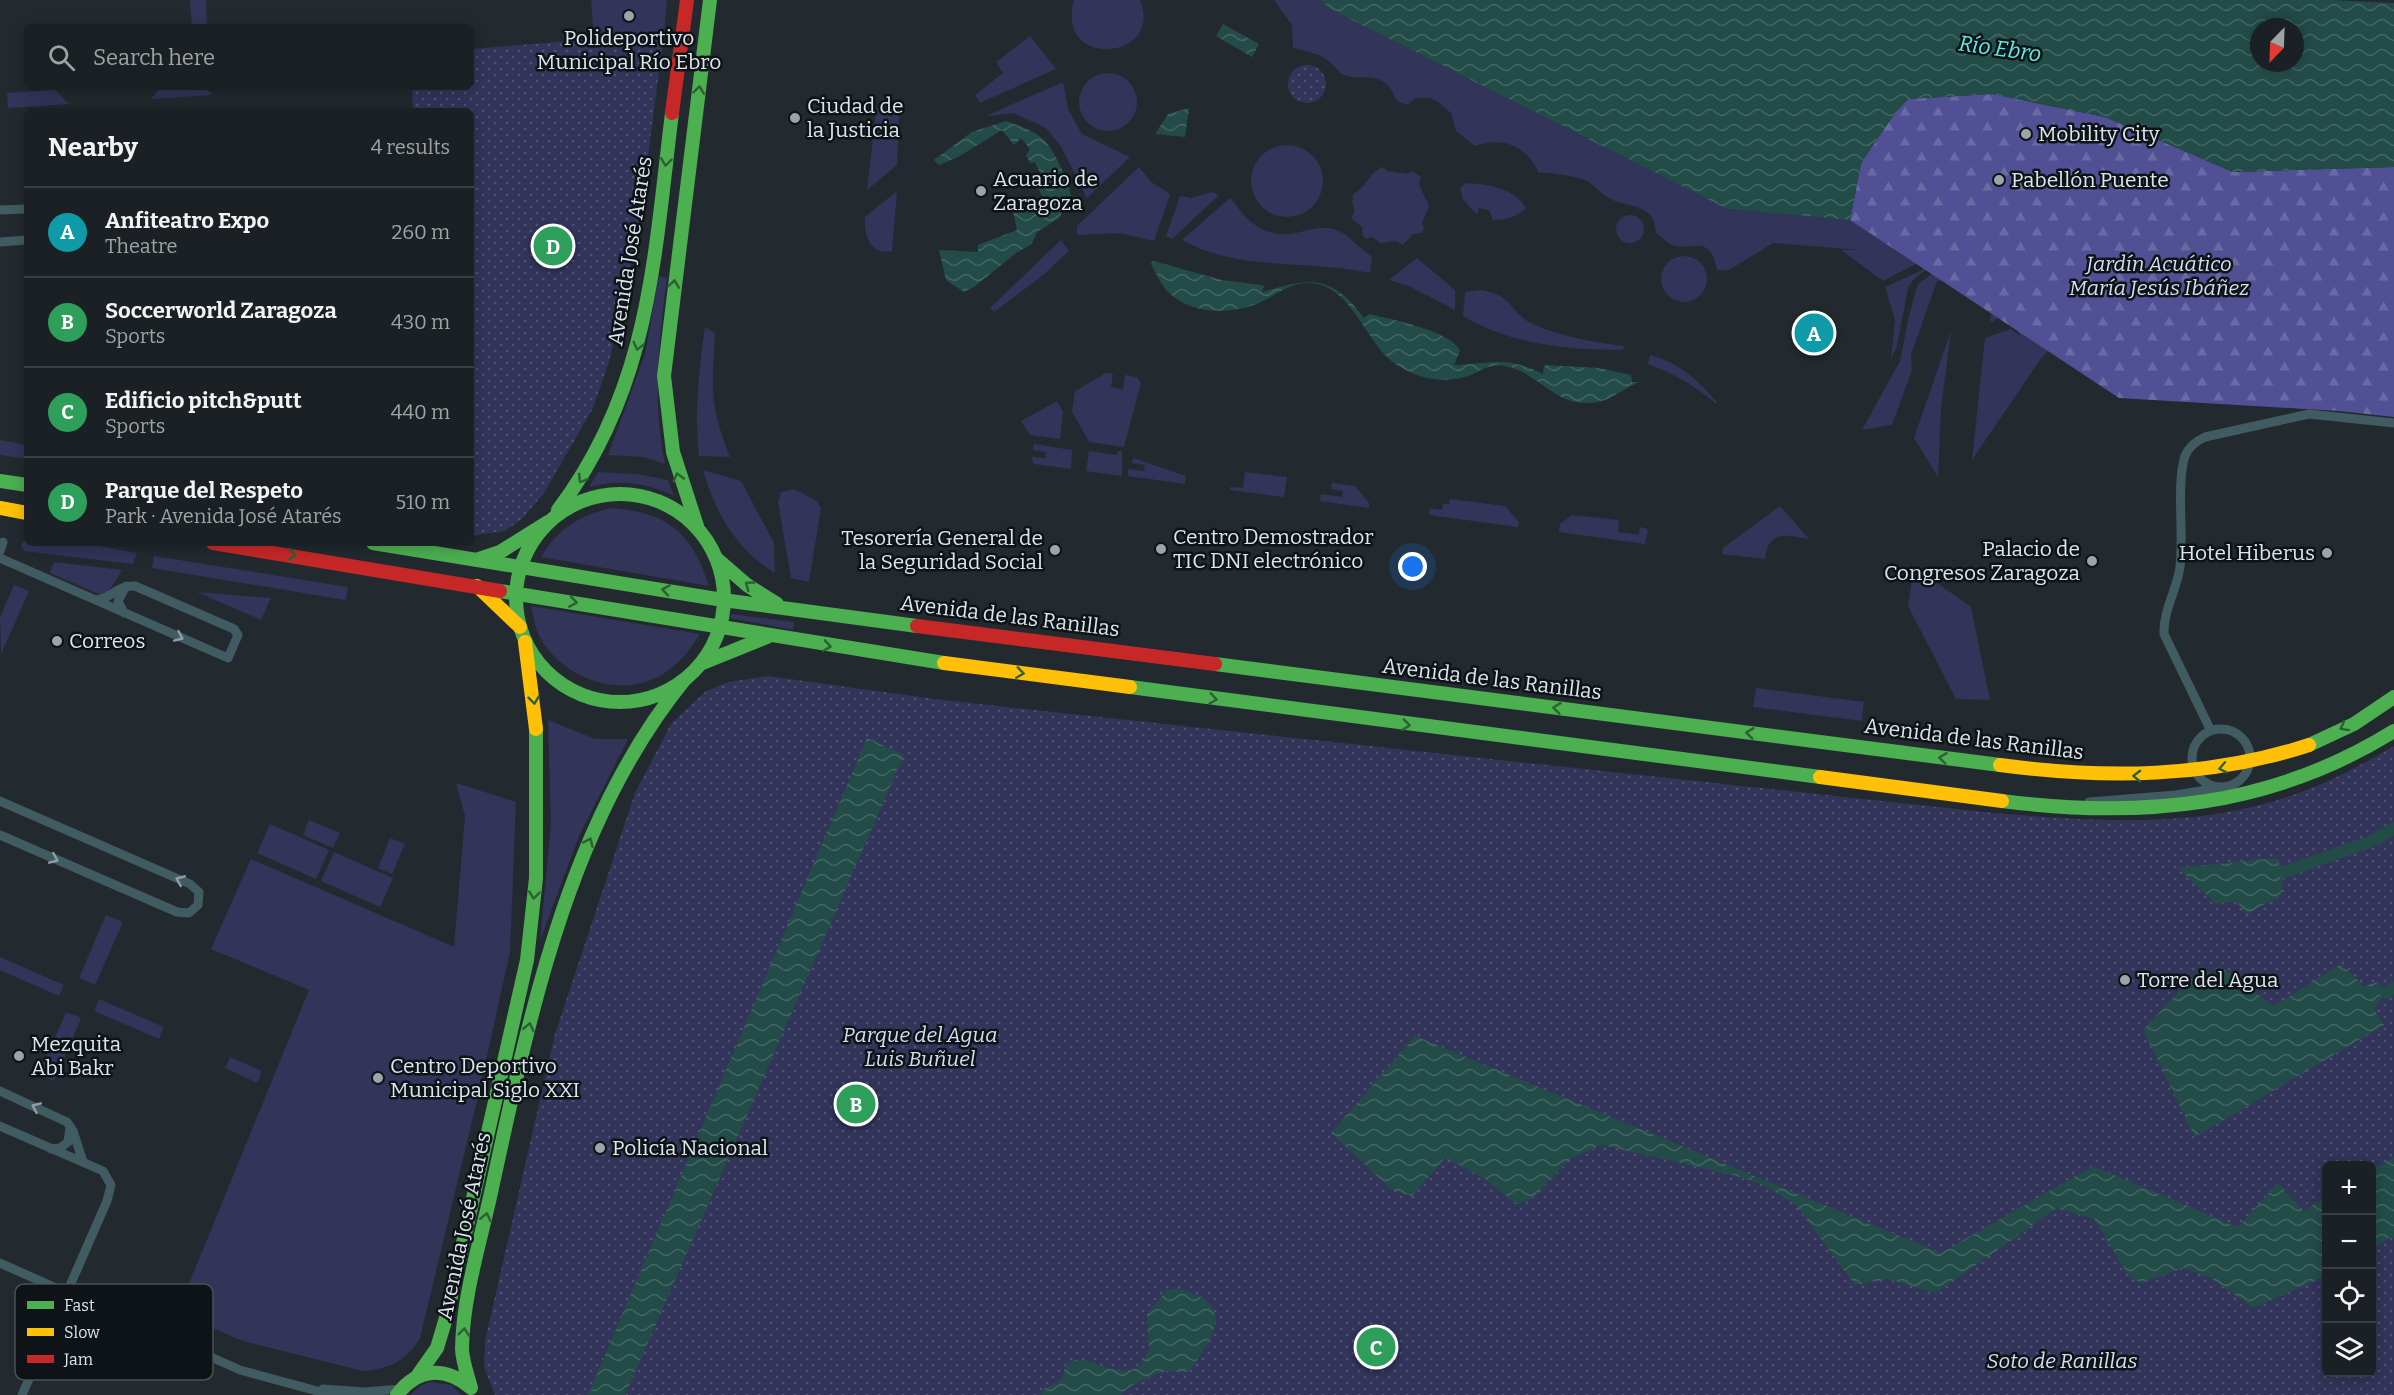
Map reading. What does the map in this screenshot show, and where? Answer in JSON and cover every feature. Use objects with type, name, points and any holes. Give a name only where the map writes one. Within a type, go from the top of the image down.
[{"type":"main road","name":"Avenida José Atarés","points":[[520,627],[515,593],[520,567],[531,543],[577,487],[599,450],[617,412],[639,343],[648,301],[687,0]]},
{"type":"main road","points":[[475,585],[501,606],[520,627],[525,642],[546,671],[558,682],[578,693],[600,699],[622,702],[645,699],[666,691],[700,664],[712,646],[719,627],[723,600],[717,559],[699,531],[677,474],[667,428],[664,376],[710,0]]},
{"type":"main road","points":[[0,481],[24,485]]},
{"type":"main road","points":[[476,560],[500,552],[566,508],[586,499],[609,494],[631,494],[653,500],[674,509],[699,531]]},
{"type":"main road","points":[[0,508],[24,512]]},
{"type":"main road","points":[[232,546],[475,585],[769,637],[1374,721],[1993,800],[2066,806],[2145,808],[2233,798],[2288,784],[2338,764],[2394,731]]},
{"type":"main road","name":"Avenida de las Ranillas","points":[[391,546],[723,600],[2037,770],[2200,777],[2290,752],[2328,736],[2394,697]]},
{"type":"main road","name":"Avenida de las Ranillas","points":[[717,559],[747,585],[784,608]]},
{"type":"main road","points":[[700,664],[769,637]]},
{"type":"main road","name":"Avenida José Atarés","points":[[399,1392],[418,1375],[437,1348],[446,1318],[527,960],[536,878],[537,802],[536,714],[525,642]]},
{"type":"main road","name":"Avenida José Atarés","points":[[473,1392],[462,1350],[468,1298],[543,970],[568,891],[601,816],[645,731],[685,678]]},
{"type":"main road","points":[[418,1375],[429,1371],[453,1374],[473,1392]]},
{"type":"street","points":[[0,210],[24,209]]},
{"type":"street","points":[[0,242],[24,240]]},
{"type":"street","points":[[2211,731],[2164,634],[2164,620],[2180,567],[2183,471],[2187,453],[2195,443],[2205,437],[2309,414],[2394,423]]},
{"type":"street","points":[[0,558],[228,658],[238,635],[234,629],[135,586],[119,588],[108,598],[96,600]]},
{"type":"street","points":[[125,614],[118,601],[126,586]]},
{"type":"street","points":[[2066,806],[2212,789],[2222,788],[2242,779],[2251,762],[2247,744],[2236,733],[2224,729],[2211,731],[2197,741],[2193,748],[2192,760],[2200,777],[2212,789],[2233,798]]},
{"type":"street","name":"Avenida de las Ranillas","points":[[2200,777],[2222,788]]},
{"type":"street","points":[[0,801],[190,884],[199,892],[198,905],[189,913],[177,912],[0,836]]},
{"type":"street","points":[[0,1091],[61,1118],[70,1126],[83,1162]]},
{"type":"street","points":[[0,1126],[83,1162],[107,1175],[111,1191],[71,1284]]},
{"type":"street","points":[[51,1149],[60,1148],[68,1142],[70,1126]]},
{"type":"street","points":[[0,1263],[47,1284]]},
{"type":"street","points":[[213,1358],[240,1370],[332,1395]]},
{"type":"street","points":[[22,1395],[29,1380]]},
{"type":"street","points":[[309,1389],[399,1392]]},
{"type":"green space","points":[[190,0],[206,0],[207,24],[192,24]]},
{"type":"green space","name":"Polideportivo Municipal Río Ebro","points":[[591,0],[667,0],[664,33],[594,39]]},
{"type":"green space","points":[[1074,0],[1140,0],[1144,20],[1137,36],[1125,45],[1109,49],[1093,47],[1079,38],[1072,23]]},
{"type":"green space","points":[[1274,0],[1321,0],[1330,9],[1727,209],[2074,240],[1937,253],[1883,281],[1841,250],[1859,250],[1773,243],[1729,270],[1717,270],[1714,258],[1705,247],[1680,247],[1670,244],[1656,233],[1655,224],[1649,214],[1635,206],[1611,199],[1589,182],[1564,175],[1539,173],[1528,156],[1505,143],[1495,142],[1475,146],[1456,131],[1451,113],[1431,98],[1416,98],[1407,105],[1397,101],[1385,83],[1378,79],[1349,77],[1340,73],[1321,56],[1293,48],[1292,25]]},
{"type":"green space","points":[[664,33],[642,203],[626,290],[609,362],[593,408],[544,493],[521,520],[504,531],[474,536],[474,108],[413,108],[412,90],[474,90],[474,49]]},
{"type":"green space","points":[[1030,36],[1056,69],[980,103],[975,95],[1003,73],[996,62]]},
{"type":"green space","points":[[1307,65],[1321,70],[1326,84],[1321,98],[1307,103],[1293,98],[1288,84],[1293,70]]},
{"type":"green space","points":[[1108,73],[1119,75],[1129,81],[1135,91],[1137,102],[1135,113],[1129,123],[1119,129],[1108,131],[1097,129],[1087,123],[1081,113],[1079,102],[1081,91],[1087,81],[1097,75]]},
{"type":"green space","points":[[1063,82],[1068,109],[1082,134],[1130,157],[1087,198],[1060,145],[1046,128],[1013,113],[986,116]]},
{"type":"green space","points":[[55,90],[69,104],[8,108],[7,93]]},
{"type":"green space","points":[[158,90],[207,90],[212,95],[151,99]]},
{"type":"green space","name":"Jardín Acuático María Jesús Ibáñez","points":[[1992,94],[2105,117],[2233,172],[2394,167],[2394,417],[2339,411],[2119,398],[1850,220],[1861,163],[1895,113],[1908,99]]},
{"type":"green space","points":[[888,95],[899,115],[897,165],[867,190],[876,112],[880,102]]},
{"type":"green space","points":[[1294,145],[1313,155],[1321,167],[1323,181],[1321,195],[1313,207],[1301,215],[1280,217],[1261,207],[1253,195],[1251,174],[1261,155],[1273,147]]},
{"type":"green space","points":[[1139,167],[1151,182],[1170,194],[1154,241],[1120,233],[1077,235],[1077,226]]},
{"type":"green space","points":[[1383,167],[1387,171],[1408,174],[1412,171],[1421,177],[1419,185],[1429,206],[1422,223],[1424,230],[1413,234],[1403,245],[1396,241],[1381,243],[1372,237],[1366,239],[1363,236],[1362,227],[1351,218],[1355,210],[1352,203],[1353,194],[1362,188],[1374,172]]},
{"type":"green space","points":[[1466,183],[1500,188],[1515,196],[1526,208],[1515,216],[1503,219],[1493,220],[1489,210],[1479,208],[1477,215],[1463,199],[1460,188]]},
{"type":"green space","points":[[897,191],[892,251],[878,250],[873,247],[867,237],[865,217]]},
{"type":"green space","points":[[1212,192],[1219,195],[1172,239],[1166,236],[1180,196],[1191,198]]},
{"type":"green space","points":[[1230,198],[1248,220],[1277,234],[1318,228],[1328,228],[1343,233],[1372,256],[1370,273],[1227,257],[1182,240]]},
{"type":"green space","points":[[1630,215],[1640,219],[1644,229],[1640,239],[1630,243],[1620,239],[1616,229],[1620,219]]},
{"type":"green space","points":[[1061,240],[1069,251],[1042,276],[994,312],[990,308]]},
{"type":"green space","points":[[1684,256],[1700,263],[1707,279],[1700,295],[1684,302],[1668,295],[1661,279],[1668,263]]},
{"type":"green space","points":[[1417,258],[1455,290],[1455,310],[1409,286],[1389,280]]},
{"type":"green space","points":[[1929,267],[1913,280],[1908,288],[1897,346],[1891,359],[1895,320],[1885,287]]},
{"type":"green space","points":[[1953,267],[2007,278],[2094,309],[2092,311],[2066,304],[2041,303],[2016,309],[1992,322],[1990,320],[1996,295],[1975,284],[1960,280],[1937,281],[1911,355],[1912,370],[1892,425],[1862,430],[1900,361],[1918,284],[1933,273]]},
{"type":"green space","points":[[659,276],[667,278],[658,371],[659,417],[665,464],[644,457],[608,455],[645,354]]},
{"type":"green space","points":[[1480,290],[1500,296],[1525,320],[1544,329],[1601,343],[1624,346],[1623,350],[1561,347],[1501,334],[1463,316],[1465,292]]},
{"type":"green space","points":[[2012,323],[2068,328],[2040,360],[1972,460],[1985,338],[2011,329],[2021,337]]},
{"type":"green space","points":[[705,327],[715,333],[713,369],[715,409],[730,457],[699,456],[697,407]]},
{"type":"green space","points":[[1951,331],[1941,409],[1938,477],[1914,438]]},
{"type":"green space","points":[[1650,355],[1661,358],[1687,373],[1710,394],[1717,402],[1716,404],[1684,381],[1648,364]]},
{"type":"green space","points":[[1106,373],[1113,374],[1111,387],[1123,389],[1125,375],[1137,377],[1141,383],[1124,447],[1089,442],[1072,412],[1075,391]]},
{"type":"green space","points":[[1057,401],[1063,412],[1060,439],[1030,435],[1021,421]]},
{"type":"green space","points":[[0,440],[24,444],[24,459],[0,455]]},
{"type":"green space","points":[[1034,444],[1072,450],[1071,469],[1034,464],[1031,457],[1045,458],[1046,452],[1033,450]]},
{"type":"green space","points":[[1089,451],[1117,455],[1118,451],[1122,451],[1122,476],[1086,471]]},
{"type":"green space","points":[[1133,458],[1186,476],[1185,484],[1128,476],[1128,469],[1144,471],[1145,465],[1132,463]]},
{"type":"green space","points":[[703,470],[741,481],[774,543],[775,573],[749,553],[729,529],[714,501]]},
{"type":"green space","points":[[598,472],[637,474],[668,480],[674,496],[632,483],[611,483],[589,487]]},
{"type":"green space","points":[[1245,472],[1287,477],[1284,497],[1230,490],[1230,487],[1243,488]]},
{"type":"green space","points":[[1332,483],[1355,486],[1369,503],[1369,508],[1320,501],[1321,494],[1342,497],[1343,491],[1331,489]]},
{"type":"green space","points":[[794,489],[817,501],[821,508],[809,582],[791,578],[778,502],[781,492]]},
{"type":"green space","points":[[1450,499],[1505,506],[1519,522],[1518,527],[1429,515],[1430,508],[1442,510],[1443,504],[1449,504]]},
{"type":"green space","points":[[1780,506],[1809,539],[1788,536],[1775,538],[1770,542],[1765,559],[1722,554],[1723,548]]},
{"type":"green space","points":[[611,508],[648,514],[675,528],[694,552],[709,586],[541,557],[555,538],[570,525],[579,519]]},
{"type":"green space","points":[[1572,515],[1619,520],[1618,532],[1639,535],[1640,527],[1648,529],[1645,544],[1559,532],[1560,524]]},
{"type":"green space","points":[[24,540],[24,546],[98,546],[137,553],[133,564],[24,551],[21,545]]},
{"type":"green space","points":[[154,556],[348,587],[346,600],[152,568]]},
{"type":"green space","points":[[54,562],[122,570],[108,592],[99,594],[50,573]]},
{"type":"green space","points":[[1933,580],[1971,607],[1990,700],[1956,699],[1908,606],[1912,581]]},
{"type":"green space","points":[[14,585],[29,591],[1,654],[0,617]]},
{"type":"green space","points":[[197,592],[271,598],[261,620]]},
{"type":"green space","points":[[531,606],[700,634],[684,656],[663,674],[646,682],[628,685],[610,684],[592,680],[560,662],[547,649],[538,633]]},
{"type":"green space","points":[[731,614],[794,622],[793,630],[730,618]]},
{"type":"green space","name":"Parque del Agua Luis Buñuel","points":[[768,676],[942,700],[1994,813],[2105,820],[2178,818],[2251,807],[2315,787],[2394,746],[2394,1395],[495,1395],[484,1367],[485,1341],[555,1034],[635,793],[671,724],[706,691],[729,682]]},
{"type":"green space","points":[[1756,688],[1864,702],[1862,721],[1753,707]]},
{"type":"green space","points":[[548,720],[595,739],[628,739],[579,836],[540,941],[551,823]]},
{"type":"green space","name":"Centro Deportivo Municipal Siglo XXI","points":[[456,783],[516,802],[510,952],[420,1338],[403,1358],[389,1366],[363,1371],[243,1341],[213,1328],[213,1284],[189,1284],[309,990],[211,949],[251,859],[454,947],[465,816]]},
{"type":"green space","points":[[309,820],[340,833],[333,848],[303,835]]},
{"type":"green space","points":[[270,824],[329,850],[316,879],[257,853]]},
{"type":"green space","points":[[390,838],[405,844],[392,874],[378,868]]},
{"type":"green space","points":[[334,852],[393,878],[380,907],[321,881]]},
{"type":"green space","points":[[106,915],[123,922],[95,985],[79,978]]},
{"type":"green space","points":[[0,957],[64,985],[59,996],[0,970]]},
{"type":"green space","points":[[99,999],[164,1027],[159,1039],[94,1011]]},
{"type":"green space","points":[[66,1012],[81,1018],[54,1081],[39,1074]]},
{"type":"green space","points":[[230,1057],[262,1071],[257,1083],[225,1068]]},
{"type":"green space","points":[[431,1382],[451,1385],[462,1395],[410,1395],[421,1385]]},
{"type":"water","name":"Río Ebro","points":[[1321,0],[2330,0],[2394,3],[2394,167],[2233,172],[2105,117],[1992,94],[1908,99],[1895,113],[1861,163],[1850,220],[1727,209],[1330,9]]},
{"type":"water","points":[[1223,24],[1259,44],[1252,57],[1216,36]]},
{"type":"water","points":[[1189,108],[1185,137],[1155,134],[1168,114]]},
{"type":"water","points":[[1006,121],[1032,131],[1045,141],[1068,183],[1071,197],[1059,218],[1037,232],[1032,244],[1016,253],[974,287],[964,292],[946,280],[939,250],[978,252],[978,245],[1017,230],[1013,211],[1043,198],[1036,184],[1044,181],[1035,162],[1030,163],[1026,155],[1030,149],[1021,138],[1014,145],[1002,130],[958,157],[939,165],[934,160],[972,132]]},
{"type":"water","points":[[1153,261],[1222,280],[1261,285],[1264,286],[1262,292],[1294,284],[1307,282],[1330,286],[1352,303],[1364,318],[1369,314],[1391,319],[1445,337],[1460,351],[1454,365],[1499,362],[1518,364],[1543,374],[1544,366],[1547,365],[1599,368],[1631,375],[1632,382],[1640,382],[1602,401],[1586,403],[1564,398],[1526,374],[1500,365],[1491,366],[1462,378],[1442,380],[1423,377],[1405,370],[1386,356],[1348,305],[1338,294],[1325,287],[1311,283],[1297,284],[1251,306],[1240,309],[1205,310],[1183,303],[1170,294],[1151,264]]},
{"type":"water","points":[[867,738],[904,755],[625,1395],[588,1395]]},
{"type":"water","points":[[2276,858],[2284,872],[2281,895],[2247,914],[2236,901],[2216,904],[2178,868]]},
{"type":"water","points":[[2341,964],[2364,986],[2378,982],[2386,993],[2374,1009],[2384,1025],[2195,1137],[2143,1030],[2203,966],[2214,976],[2221,967],[2274,1006]]},
{"type":"water","points":[[1415,1036],[1941,1253],[2093,1166],[2238,1227],[2278,1183],[2303,1211],[2322,1199],[2322,1278],[2253,1308],[2211,1278],[2183,1268],[2142,1283],[2130,1278],[2094,1219],[2057,1208],[1936,1293],[1888,1279],[1855,1285],[1795,1204],[1762,1184],[1733,1175],[1602,1145],[1572,1158],[1530,1200],[1517,1204],[1482,1177],[1445,1158],[1412,1196],[1392,1190],[1331,1133]]},
{"type":"water","points":[[2394,1157],[2394,1238],[2389,1238],[2376,1246],[2376,1215],[2376,1168]]},
{"type":"water","points":[[1177,1288],[1203,1298],[1212,1308],[1215,1316],[1210,1339],[1190,1370],[1170,1371],[1151,1376],[1136,1383],[1121,1395],[1040,1395],[1045,1388],[1060,1381],[1066,1366],[1075,1360],[1091,1362],[1119,1371],[1140,1366],[1149,1351],[1147,1314],[1166,1291]]},
{"type":"waterway","points":[[2284,872],[2372,841],[2394,828]]},
{"type":"waterway","points":[[2386,993],[2394,987]]},
{"type":"traffic: fast","points":[[697,526],[673,452],[664,376],[710,0]]},
{"type":"traffic: fast","points":[[558,510],[589,464],[612,417],[630,369],[643,320],[652,270],[672,113]]},
{"type":"traffic: fast","points":[[0,481],[24,485]]},
{"type":"traffic: fast","points":[[620,494],[640,496],[660,502],[686,518],[700,532],[716,558],[722,578],[724,598],[722,618],[716,638],[700,664],[686,678],[660,694],[640,700],[620,702],[600,700],[580,694],[554,678],[540,664],[524,638],[518,618],[516,598],[518,578],[524,558],[540,532],[554,518],[580,502],[600,496],[620,494]]},
{"type":"traffic: fast","points":[[479,559],[500,552],[548,522]]},
{"type":"traffic: fast","points":[[391,546],[723,600],[917,626]]},
{"type":"traffic: fast","points":[[717,559],[747,585],[777,604]]},
{"type":"traffic: fast","points":[[500,591],[944,663]]},
{"type":"traffic: fast","points":[[700,664],[767,637]]},
{"type":"traffic: fast","points":[[1215,664],[2000,765]]},
{"type":"traffic: fast","points":[[471,1388],[462,1353],[466,1308],[506,1122],[539,987],[559,921],[583,856],[611,794],[645,734],[685,679]]},
{"type":"traffic: fast","points":[[1130,687],[1820,777]]},
{"type":"traffic: fast","points":[[2309,745],[2354,724],[2394,697]]},
{"type":"traffic: fast","points":[[418,1375],[437,1348],[446,1318],[527,960],[536,878],[536,729]]},
{"type":"traffic: fast","points":[[2002,801],[2105,808],[2155,807],[2205,801],[2253,791],[2301,777],[2348,757],[2394,731]]},
{"type":"traffic: fast","points":[[397,1395],[413,1379],[431,1373],[450,1376],[470,1387]]},
{"type":"traffic: slow","points":[[0,508],[24,512]]},
{"type":"traffic: slow","points":[[477,586],[520,627]]},
{"type":"traffic: slow","points":[[525,642],[536,729]]},
{"type":"traffic: slow","points":[[944,663],[1130,687]]},
{"type":"traffic: slow","points":[[2000,765],[2039,770],[2117,774],[2156,773],[2233,764],[2309,745]]},
{"type":"traffic: slow","points":[[1820,777],[2002,801]]},
{"type":"traffic: jam","points":[[672,113],[687,0]]},
{"type":"traffic: jam","points":[[231,546],[500,591]]},
{"type":"traffic: jam","points":[[917,626],[1215,664]]},
{"type":"place","name":"Polideportivo Municipal Río Ebro","points":[[629,16]]},
{"type":"place","name":"Ciudad de la Justicia","points":[[795,118]]},
{"type":"place","name":"Mobility City","points":[[2026,134]]},
{"type":"place","name":"Pabellón Puente","points":[[1999,180]]},
{"type":"place","name":"Acuario de Zaragoza","points":[[981,191]]},
{"type":"place","name":"Parque del Respeto","points":[[553,246]]},
{"type":"place","name":"Anfiteatro Expo","points":[[1814,333]]},
{"type":"place","name":"Centro Demostrador TIC DNI electrónico","points":[[1161,549]]},
{"type":"place","name":"Tesorería General de la Seguridad Social","points":[[1055,550]]},
{"type":"place","name":"Hotel Hiberus","points":[[2327,553]]},
{"type":"place","name":"Palacio de Congresos Zaragoza","points":[[2092,561]]},
{"type":"place","name":"Correos","points":[[57,641]]},
{"type":"place","name":"Torre del Agua","points":[[2125,980]]},
{"type":"place","name":"Mezquita Abi Bakr","points":[[19,1056]]},
{"type":"place","name":"Centro Deportivo Municipal Siglo XXI","points":[[378,1078]]},
{"type":"place","name":"Soccerworld Zaragoza","points":[[856,1104]]},
{"type":"place","name":"Policía Nacional","points":[[600,1148]]},
{"type":"place","name":"Edificio pitch&putt","points":[[1376,1347]]},
{"type":"park label","name":"Soto de Ranillas","points":[[2062,1361]]}]
